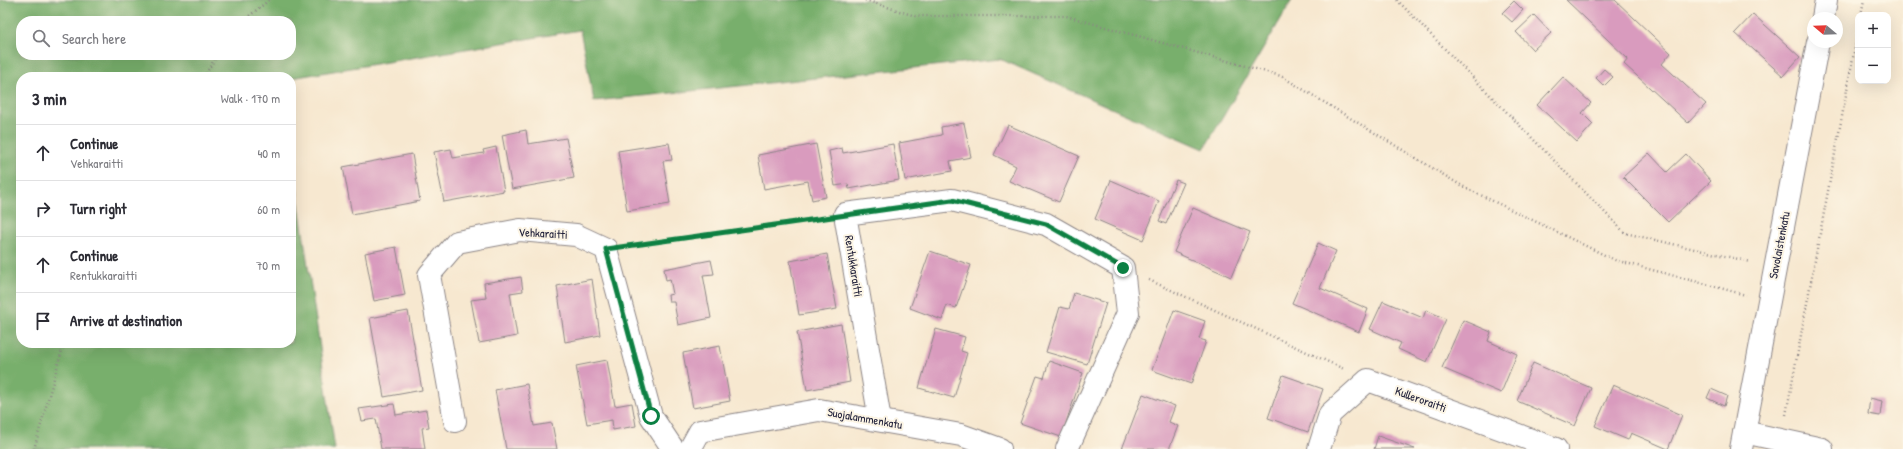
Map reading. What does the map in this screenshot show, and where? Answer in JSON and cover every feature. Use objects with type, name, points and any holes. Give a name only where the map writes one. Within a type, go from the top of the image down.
[{"type":"street","points":[[1824,12],[1826,0]]},
{"type":"street","name":"Savolaistenkatu","points":[[1742,440],[1817,48]]},
{"type":"street","points":[[845,214],[952,200],[1046,224],[1123,268],[1128,313],[1067,449]]},
{"type":"street","name":"Rentukkaraitti","points":[[845,214],[880,420]]},
{"type":"street","name":"Vehkaraitti","points":[[455,421],[429,275],[457,242],[520,230],[576,235],[606,249]]},
{"type":"street","points":[[606,249],[651,416],[673,449]]},
{"type":"street","points":[[1319,449],[1330,414],[1368,380]]},
{"type":"street","name":"Kulleroraitti","points":[[1368,380],[1556,449]]},
{"type":"street","name":"Suojalammenkatu","points":[[690,449],[700,431],[819,410],[961,435],[1000,449]]},
{"type":"street","points":[[1742,440],[1781,441],[1822,449]]},
{"type":"path","points":[[249,16],[269,0]]},
{"type":"path","points":[[866,0],[915,16],[1066,16],[1281,76],[1462,186],[1615,260],[1768,302]]},
{"type":"path","points":[[1397,0],[1625,232],[1775,267]]},
{"type":"path","points":[[1862,12],[1864,0]]},
{"type":"path","points":[[1781,441],[1855,47]]},
{"type":"path","points":[[207,72],[214,60]]},
{"type":"path","points":[[606,249],[845,214]]},
{"type":"path","points":[[1123,268],[1368,380]]},
{"type":"path","points":[[34,449],[63,348]]},
{"type":"green space","points":[[0,0],[1292,0],[1204,149],[1000,59],[594,101],[580,30],[296,77],[296,72],[16,72],[16,348],[296,348],[296,185],[335,449],[0,449]]},
{"type":"building","points":[[1566,0],[1615,0],[1671,53],[1662,64],[1706,104],[1688,123],[1624,64],[1628,59]]},
{"type":"building","points":[[1514,1],[1523,10],[1512,22],[1502,13]]},
{"type":"building","points":[[1753,14],[1800,57],[1783,76],[1735,33]]},
{"type":"building","points":[[1534,15],[1551,33],[1533,50],[1516,32]]},
{"type":"building","points":[[1604,69],[1613,77],[1604,86],[1596,78]]},
{"type":"building","points":[[1563,77],[1591,103],[1582,113],[1593,124],[1577,142],[1537,105]]},
{"type":"building","points":[[964,123],[971,157],[950,161],[952,171],[905,180],[899,143],[942,135],[941,127]]},
{"type":"building","points":[[1008,125],[1079,156],[1059,202],[1009,181],[1016,166],[994,155]]},
{"type":"building","points":[[526,130],[528,144],[566,138],[574,178],[512,189],[502,135]]},
{"type":"building","points":[[669,143],[672,160],[663,161],[670,204],[627,211],[618,151]]},
{"type":"building","points":[[816,144],[826,197],[812,200],[808,181],[764,189],[758,155]]},
{"type":"building","points":[[893,144],[899,180],[849,189],[848,184],[835,186],[829,151],[842,148],[843,153]]},
{"type":"building","points":[[496,147],[504,191],[444,202],[434,152],[451,149],[453,158],[484,153],[483,150]]},
{"type":"building","points":[[1649,153],[1667,172],[1686,154],[1711,181],[1668,222],[1623,177]]},
{"type":"building","points":[[412,154],[420,201],[352,214],[343,167]]},
{"type":"building","points":[[1111,180],[1159,201],[1143,240],[1095,219]]},
{"type":"building","points":[[1176,180],[1184,183],[1166,224],[1159,221]]},
{"type":"building","points":[[1193,208],[1250,232],[1231,277],[1174,252]]},
{"type":"building","points":[[1318,243],[1336,251],[1320,288],[1368,309],[1359,332],[1292,303]]},
{"type":"building","points":[[396,247],[405,295],[374,301],[365,253]]},
{"type":"building","points":[[930,251],[971,265],[956,308],[947,305],[942,320],[910,308]]},
{"type":"building","points":[[827,254],[837,309],[799,315],[790,261]]},
{"type":"building","points":[[711,260],[714,274],[703,275],[711,318],[678,325],[674,302],[669,302],[668,295],[673,294],[670,279],[666,280],[664,269]]},
{"type":"building","points":[[521,277],[523,291],[510,293],[517,336],[479,343],[471,300],[486,298],[484,283]]},
{"type":"building","points":[[592,279],[600,335],[565,342],[557,286]]},
{"type":"building","points":[[1074,293],[1106,303],[1087,364],[1046,352],[1060,307],[1069,309]]},
{"type":"building","points":[[1383,301],[1423,318],[1426,310],[1446,319],[1427,362],[1398,349],[1401,343],[1370,329]]},
{"type":"building","points":[[1174,310],[1205,321],[1199,339],[1206,341],[1191,384],[1152,370]]},
{"type":"building","points":[[408,311],[422,390],[384,397],[370,318]]},
{"type":"building","points":[[1463,320],[1491,332],[1488,341],[1517,354],[1501,393],[1442,368]]},
{"type":"building","points":[[841,324],[850,382],[807,390],[797,332]]},
{"type":"building","points":[[936,329],[965,337],[961,351],[967,353],[954,398],[919,388]]},
{"type":"building","points":[[720,346],[730,401],[693,408],[683,353]]},
{"type":"building","points":[[607,360],[615,406],[632,403],[636,426],[613,430],[612,420],[587,424],[576,366]]},
{"type":"building","points":[[1049,361],[1083,373],[1061,437],[1020,423],[1037,376],[1044,378]]},
{"type":"building","points":[[1533,363],[1591,388],[1575,426],[1517,401]]},
{"type":"building","points":[[1283,375],[1323,389],[1308,432],[1268,418]]},
{"type":"building","points":[[527,384],[534,426],[552,423],[557,449],[506,449],[495,390]]},
{"type":"building","points":[[1613,385],[1682,415],[1668,449],[1631,433],[1628,440],[1595,426]]},
{"type":"building","points":[[1711,389],[1727,396],[1724,406],[1707,398]]},
{"type":"building","points":[[1143,394],[1175,406],[1169,422],[1178,426],[1169,449],[1122,449]]},
{"type":"building","points":[[1870,398],[1882,401],[1880,416],[1868,414]]},
{"type":"building","points":[[394,404],[396,415],[426,410],[429,427],[422,428],[425,449],[381,449],[376,419],[362,421],[359,409]]},
{"type":"building","points":[[1378,436],[1415,449],[1374,449]]},
{"type":"route","points":[[651,416],[606,249],[952,200],[1046,224],[1123,268]]}]
